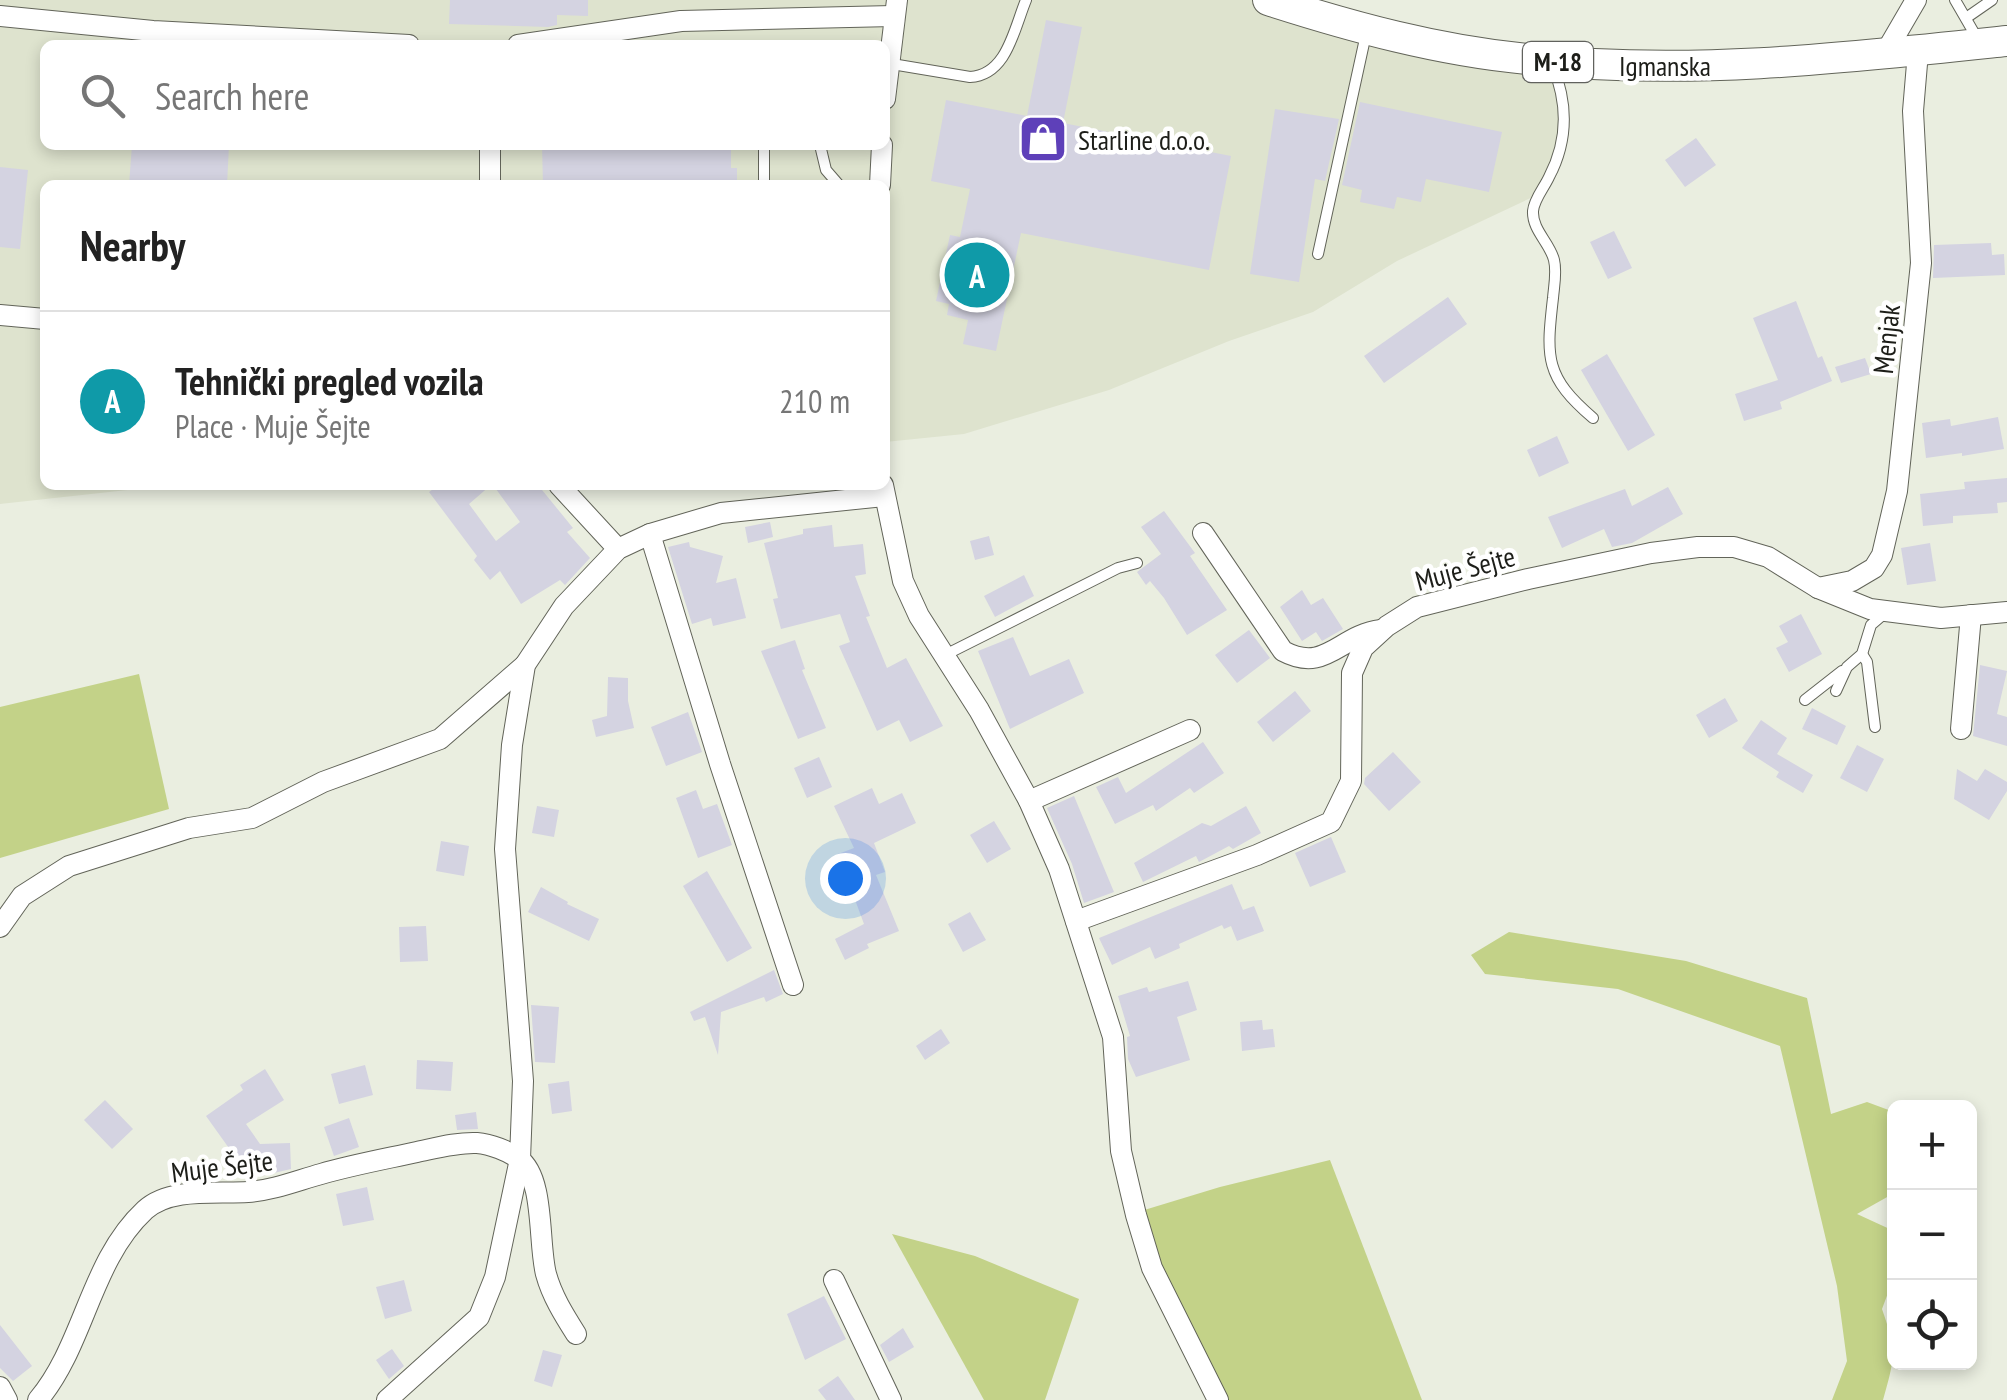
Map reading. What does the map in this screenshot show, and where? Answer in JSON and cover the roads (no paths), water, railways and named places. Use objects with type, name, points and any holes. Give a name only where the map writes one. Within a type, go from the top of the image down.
[{"type":"main road","name":"Igmanska","points":[[1268,0],[1435,45],[1550,61],[1668,66],[1884,55],[1918,52],[1984,34]]},
{"type":"street","points":[[1884,55],[1916,0]]},
{"type":"street","points":[[552,40],[680,21],[895,8],[890,42]]},
{"type":"street","points":[[0,16],[152,32],[310,40]]},
{"type":"street","name":"Menjak","points":[[1818,588],[1852,580],[1874,568],[1882,555],[1896,491],[1921,263],[1913,111],[1918,52]]},
{"type":"street","points":[[490,150],[490,180]]},
{"type":"street","points":[[880,180],[882,150]]},
{"type":"street","points":[[0,316],[40,319]]},
{"type":"street","points":[[564,490],[618,549]]},
{"type":"street","points":[[0,926],[22,896],[69,866],[189,828],[252,818],[324,782],[440,738],[525,665],[564,606],[618,549],[650,534],[721,513],[884,490],[904,581],[919,616],[979,710],[1029,802],[1059,869],[1113,1037],[1121,1151],[1136,1215],[1152,1268],[1218,1400]]},
{"type":"street","points":[[1203,533],[1283,651],[1299,660],[1318,658],[1360,632],[1383,630]]},
{"type":"street","points":[[650,534],[793,985]]},
{"type":"street","name":"Muje Šejte","points":[[1076,921],[1257,855],[1331,822],[1352,782],[1352,673],[1362,648],[1416,607],[1650,553],[1734,547],[1768,557],[1818,588],[1886,612],[1940,618],[2007,612]]},
{"type":"street","points":[[1961,729],[1970,616]]},
{"type":"street","points":[[387,1400],[479,1317],[495,1277],[520,1159],[523,1080],[505,848],[512,744],[525,665]]},
{"type":"street","points":[[1029,802],[1190,730]]},
{"type":"street","name":"Muje Šejte","points":[[38,1400],[51,1385],[92,1291],[120,1240],[147,1207],[172,1196],[261,1191],[348,1167],[477,1143],[520,1159]]},
{"type":"street","points":[[520,1159],[534,1177],[538,1223],[551,1288],[576,1334]]},
{"type":"street","points":[[834,1280],[891,1400]]},
{"type":"street","points":[[0,1387],[7,1400]]},
{"type":"lane","points":[[890,64],[983,76],[999,64],[1026,0]]},
{"type":"lane","points":[[1956,0],[1984,34]]},
{"type":"lane","points":[[1984,34],[1992,0]]},
{"type":"lane","points":[[1318,254],[1367,28]]},
{"type":"lane","points":[[1550,61],[1561,86],[1564,131],[1559,155],[1533,208],[1534,224],[1554,258],[1549,360],[1554,377],[1570,398],[1594,418]]},
{"type":"lane","points":[[764,150],[764,180]]},
{"type":"lane","points":[[821,150],[826,170],[835,180]]},
{"type":"lane","points":[[944,655],[1118,568],[1138,563]]},
{"type":"lane","points":[[1805,700],[1862,654],[1871,625],[1886,612]]},
{"type":"lane","points":[[1862,654],[1867,662],[1875,728]]},
{"type":"lane","points":[[1836,690],[1846,668]]},
{"type":"place","name":"Starline d.o.o.","points":[[1043,139]]},
{"type":"place","name":"Tehnički pregled vozila","points":[[977,275]]}]
